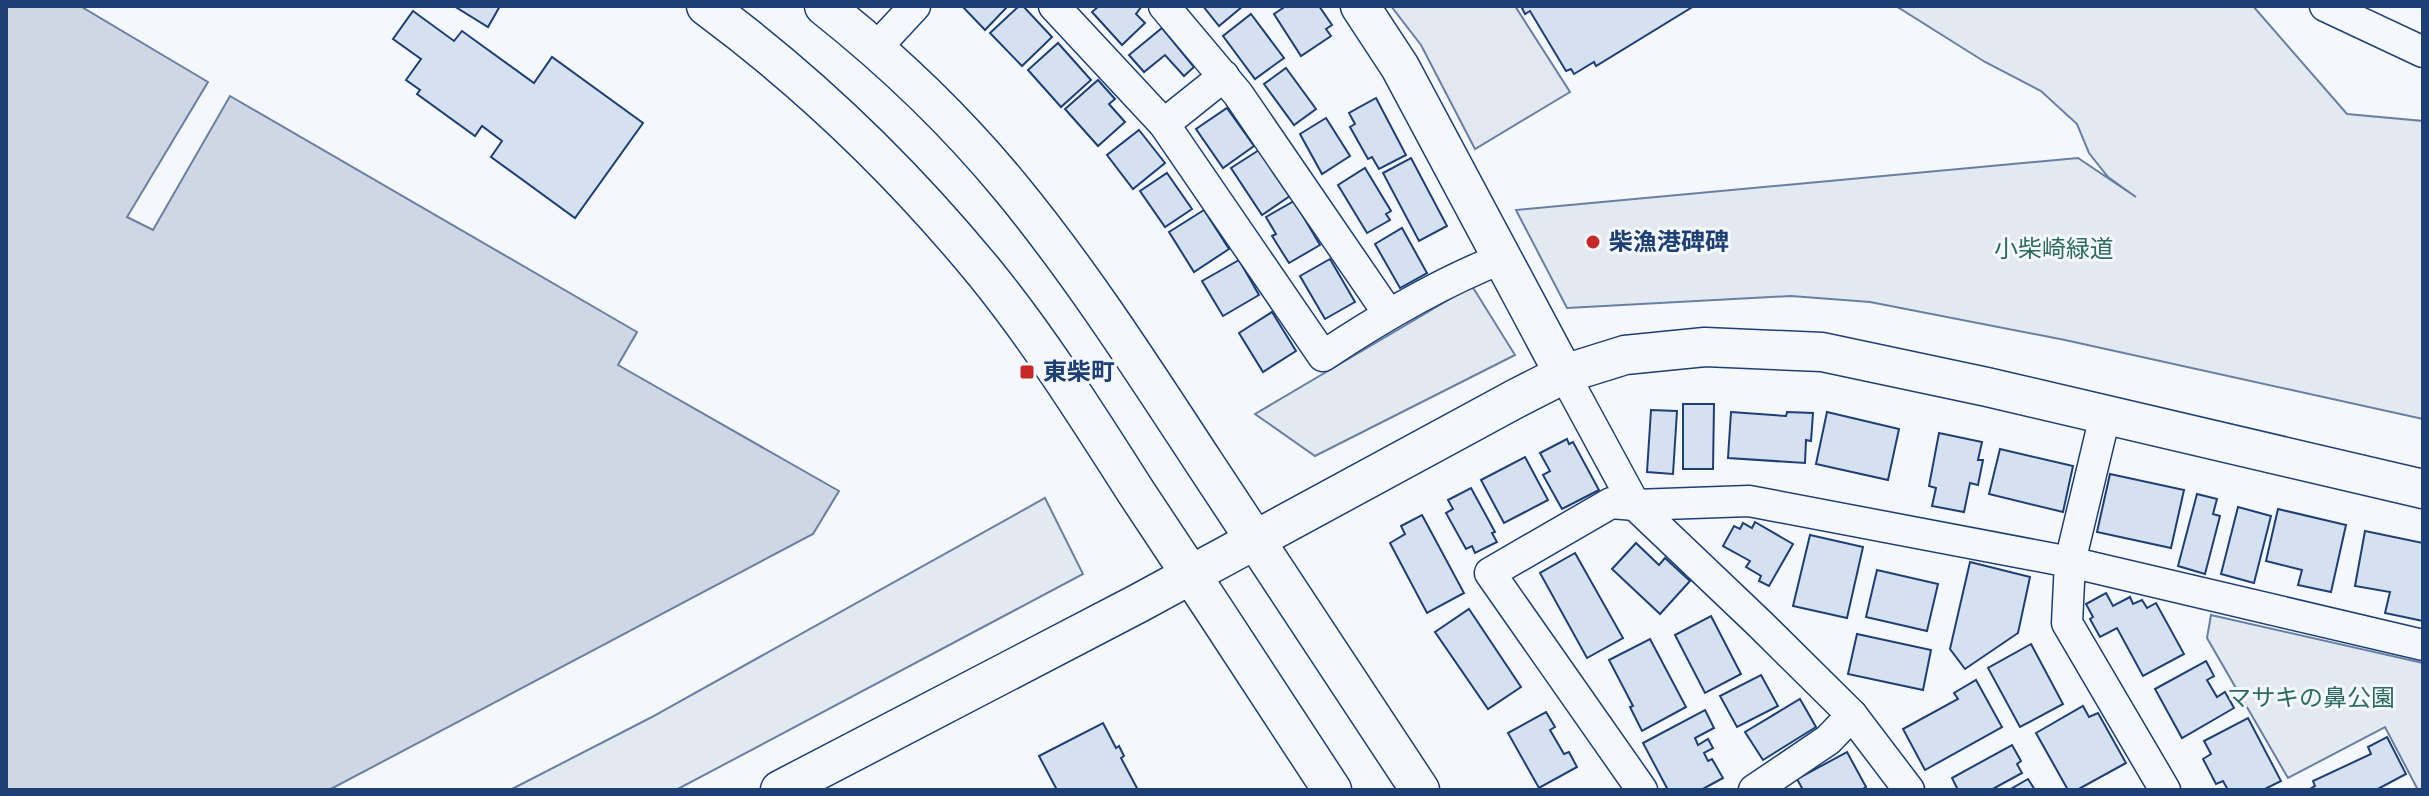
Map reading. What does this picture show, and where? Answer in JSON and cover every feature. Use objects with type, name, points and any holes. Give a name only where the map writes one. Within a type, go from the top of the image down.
[{"type":"street","points":[[706,6],[772,55],[885,160],[1008,303],[1049,359],[1332,790]]},
{"type":"street","points":[[824,6],[876,48],[975,147],[1020,200],[1146,374],[1420,790]]},
{"type":"street","points":[[876,48],[915,6]]},
{"type":"street","points":[[1054,6],[1164,124],[1323,356],[1388,313],[1471,270],[1503,258]]},
{"type":"street","points":[[1164,6],[1238,94],[1388,313]]},
{"type":"street","points":[[1360,6],[1400,67],[1635,505],[1852,715],[1909,790]]},
{"type":"street","points":[[2325,6],[2423,52]]},
{"type":"street","points":[[1164,124],[1224,76]]},
{"type":"street","points":[[780,790],[1191,575],[1564,374],[1625,355],[1705,347],[1822,352],[1987,387],[2423,489]]},
{"type":"street","points":[[2105,416],[2070,562],[2067,623],[2165,790]]},
{"type":"street","points":[[1642,790],[1490,573],[1611,503],[1749,501],[2070,562],[2423,645]]},
{"type":"street","points":[[1754,790],[1828,740],[1852,715]]},
{"type":"green space","name":"小柴崎緑道","points":[[1896,6],[2253,6],[2347,114],[2423,121],[2423,419],[2065,340],[1870,302],[1791,296],[1567,308],[1516,210],[2078,158],[2136,197],[2108,177],[2089,153],[2077,124],[2041,91],[1985,62]]},
{"type":"green space","points":[[1472,286],[1515,355],[1315,456],[1255,414]]},
{"type":"green space","points":[[1045,498],[1083,574],[676,790],[510,790],[650,718]]},
{"type":"green space","name":"マサキの鼻公園","points":[[2211,615],[2423,663],[2423,790],[2418,790],[2385,727],[2288,778],[2207,638]]},
{"type":"shaded area","points":[[6,6],[80,6],[208,82],[127,217],[153,230],[230,96],[637,332],[618,365],[839,491],[813,534],[329,790],[6,790]]},
{"type":"shaded area","points":[[1391,6],[1515,6],[1570,92],[1475,149],[1421,45]]},
{"type":"building","points":[[454,6],[500,6],[488,27]]},
{"type":"building","points":[[962,6],[1008,6],[985,30]]},
{"type":"building","points":[[1019,6],[1023,6],[1052,37],[1022,66],[990,33]]},
{"type":"building","points":[[1099,6],[1142,6],[1136,14],[1145,23],[1122,45],[1092,12]]},
{"type":"building","points":[[1203,6],[1243,6],[1219,26]]},
{"type":"building","points":[[1286,6],[1319,6],[1332,25],[1326,29],[1331,36],[1301,56],[1274,14]]},
{"type":"building","points":[[1521,6],[1694,6],[1596,66],[1594,62],[1574,74],[1571,69],[1566,71],[1530,11],[1525,14]]},
{"type":"building","points":[[413,11],[454,41],[462,31],[534,83],[552,57],[643,123],[575,218],[491,157],[502,141],[482,126],[475,136],[417,94],[420,90],[406,80],[421,59],[393,39]]},
{"type":"building","points":[[1251,14],[1284,58],[1255,79],[1223,36]]},
{"type":"building","points":[[1162,28],[1194,67],[1184,76],[1165,55],[1144,72],[1129,55]]},
{"type":"building","points":[[1058,43],[1091,80],[1061,107],[1028,70]]},
{"type":"building","points":[[1286,68],[1316,109],[1294,125],[1264,84]]},
{"type":"building","points":[[1098,80],[1115,99],[1109,104],[1125,122],[1098,146],[1065,109]]},
{"type":"building","points":[[1376,98],[1406,155],[1379,169],[1372,157],[1368,159],[1350,127],[1355,124],[1349,113]]},
{"type":"building","points":[[1227,108],[1254,146],[1223,168],[1196,129]]},
{"type":"building","points":[[1326,118],[1350,156],[1322,174],[1300,134]]},
{"type":"building","points":[[1139,130],[1165,163],[1133,189],[1107,155]]},
{"type":"building","points":[[1259,150],[1290,196],[1262,215],[1231,168]]},
{"type":"building","points":[[1411,158],[1447,226],[1419,241],[1383,173]]},
{"type":"building","points":[[1365,168],[1391,211],[1386,214],[1390,220],[1367,233],[1338,185]]},
{"type":"building","points":[[1167,173],[1192,209],[1165,227],[1140,191]]},
{"type":"building","points":[[1294,201],[1320,245],[1289,263],[1272,236],[1276,234],[1266,217]]},
{"type":"building","points":[[1204,210],[1229,249],[1194,272],[1169,232]]},
{"type":"building","points":[[1402,228],[1427,273],[1400,288],[1375,244]]},
{"type":"building","points":[[1330,259],[1355,302],[1325,319],[1300,276]]},
{"type":"building","points":[[1239,260],[1259,295],[1223,316],[1202,281]]},
{"type":"building","points":[[1272,312],[1296,351],[1263,372],[1239,333]]},
{"type":"building","points":[[1683,404],[1714,404],[1713,469],[1683,469]]},
{"type":"building","points":[[1651,410],[1677,411],[1673,474],[1647,472]]},
{"type":"building","points":[[1731,412],[1786,416],[1787,412],[1813,413],[1811,441],[1806,440],[1805,463],[1728,458]]},
{"type":"building","points":[[1827,412],[1899,429],[1888,480],[1816,464]]},
{"type":"building","points":[[1939,433],[1982,442],[1978,460],[1983,460],[1978,485],[1970,483],[1964,512],[1932,506],[1936,488],[1929,486]]},
{"type":"building","points":[[1567,439],[1569,444],[1573,442],[1599,490],[1562,509],[1543,475],[1550,471],[1540,453]]},
{"type":"building","points":[[2000,449],[2073,466],[2063,512],[1989,494]]},
{"type":"building","points":[[1525,457],[1548,500],[1504,523],[1481,480]]},
{"type":"building","points":[[2110,474],[2184,490],[2171,548],[2097,532]]},
{"type":"building","points":[[1471,488],[1495,532],[1492,533],[1497,542],[1475,553],[1472,546],[1466,549],[1446,513],[1453,509],[1448,500]]},
{"type":"building","points":[[2197,494],[2217,499],[2213,514],[2220,516],[2205,574],[2178,566]]},
{"type":"building","points":[[2238,507],[2271,516],[2254,583],[2221,574]]},
{"type":"building","points":[[2278,509],[2346,525],[2331,592],[2298,585],[2302,570],[2266,561]]},
{"type":"building","points":[[1422,515],[1464,593],[1427,613],[1390,543],[1405,534],[1401,526]]},
{"type":"building","points":[[1755,522],[1793,544],[1769,586],[1759,581],[1761,576],[1746,567],[1750,561],[1723,546],[1734,526],[1740,529],[1743,523],[1752,528]]},
{"type":"building","points":[[2365,531],[2423,543],[2423,621],[2385,613],[2390,592],[2355,586]]},
{"type":"building","points":[[1810,535],[1863,547],[1847,618],[1793,606]]},
{"type":"building","points":[[1636,543],[1659,565],[1665,558],[1690,581],[1660,614],[1612,569]]},
{"type":"building","points":[[1575,553],[1623,638],[1587,658],[1540,573]]},
{"type":"building","points":[[1970,562],[2030,577],[2018,633],[1965,669],[1950,649]]},
{"type":"building","points":[[1877,570],[1938,584],[1927,631],[1866,617]]},
{"type":"building","points":[[2106,593],[2113,606],[2130,597],[2133,604],[2142,600],[2147,608],[2156,603],[2184,654],[2143,676],[2117,628],[2100,637],[2090,619],[2093,617],[2086,604]]},
{"type":"building","points":[[1469,609],[1521,687],[1488,709],[1435,632]]},
{"type":"building","points":[[1711,616],[1741,674],[1705,693],[1675,635]]},
{"type":"building","points":[[1857,634],[1931,650],[1923,690],[1848,674]]},
{"type":"building","points":[[1650,639],[1686,707],[1642,731],[1609,660]]},
{"type":"building","points":[[2031,644],[2063,704],[2020,727],[1988,668]]},
{"type":"building","points":[[2206,661],[2214,676],[2207,680],[2217,697],[2225,692],[2234,708],[2182,738],[2155,689]]},
{"type":"building","points":[[1761,675],[1778,706],[1737,727],[1720,696]]},
{"type":"building","points":[[1976,680],[2002,727],[1925,770],[1903,729],[1958,699],[1954,693]]},
{"type":"building","points":[[1800,699],[1816,727],[1763,760],[1745,732]]},
{"type":"building","points":[[2083,706],[2089,717],[2098,713],[2126,763],[2077,790],[2068,790],[2036,733]]},
{"type":"building","points":[[1705,710],[1714,728],[1695,738],[1698,745],[1708,739],[1713,748],[1704,753],[1708,761],[1712,759],[1723,778],[1701,790],[1668,790],[1643,743]]},
{"type":"building","points":[[1546,712],[1555,727],[1550,730],[1564,754],[1569,752],[1577,767],[1539,788],[1508,733]]},
{"type":"building","points":[[2248,718],[2281,781],[2263,790],[2228,790],[2223,781],[2216,784],[2203,759],[2211,754],[2204,741]]},
{"type":"building","points":[[1103,723],[1116,748],[1119,746],[1124,756],[1121,758],[1138,790],[1057,790],[1039,756]]},
{"type":"building","points":[[2387,737],[2406,774],[2376,790],[2308,790],[2315,786],[2313,781],[2371,754],[2368,747]]},
{"type":"building","points":[[2012,745],[2021,761],[2017,764],[2022,773],[1991,790],[1958,790],[1952,778]]},
{"type":"building","points":[[1847,752],[1866,787],[1861,790],[1803,790],[1797,779]]},
{"type":"building","points":[[2028,779],[2035,790],[2009,790]]},
{"type":"place","name":"柴漁港碑碑","points":[[1593,242]]},
{"type":"place","name":"東柴町","points":[[1027,372]]}]
